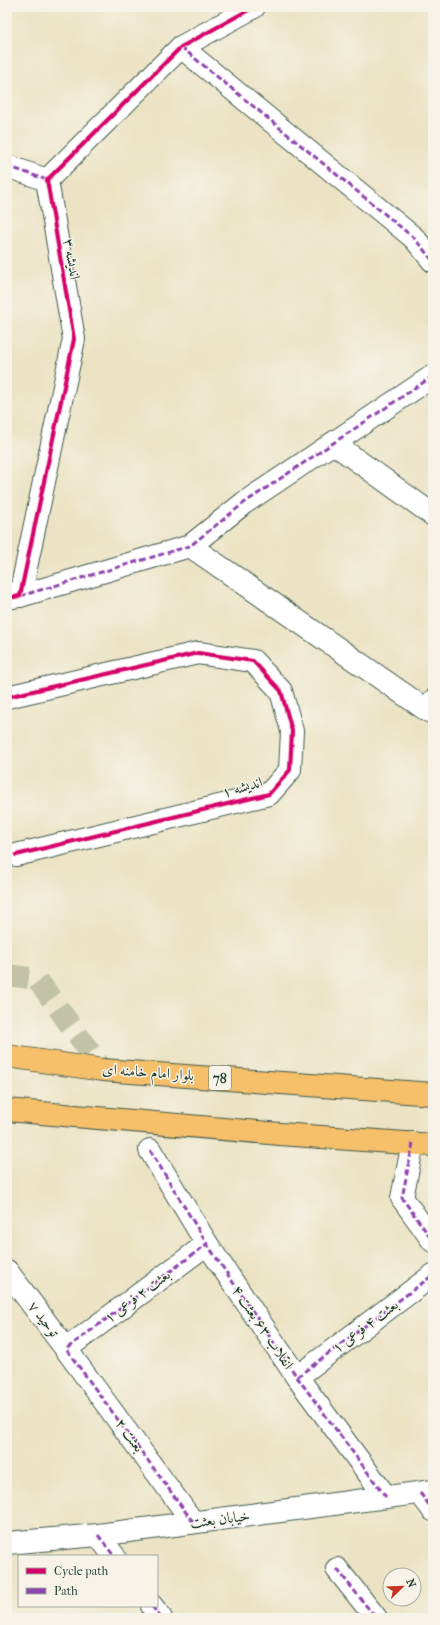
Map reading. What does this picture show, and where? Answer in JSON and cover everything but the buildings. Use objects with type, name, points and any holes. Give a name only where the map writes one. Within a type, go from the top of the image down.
[{"type":"main road","name":"بلوار امام خامنه ای","points":[[7,1056],[103,1070],[433,1094]]},
{"type":"main road","points":[[7,1110],[280,1134],[423,1144]]},
{"type":"street","points":[[7,166],[47,180],[181,47],[254,7]]},
{"type":"street","points":[[181,47],[414,238],[433,261]]},
{"type":"street","name":"اندیشه ۳","points":[[14,597],[74,339],[47,180]]},
{"type":"street","points":[[14,597],[190,546],[244,503],[433,376]]},
{"type":"street","points":[[333,443],[433,516]]},
{"type":"street","points":[[190,546],[428,711],[433,701]]},
{"type":"street","name":"اندیشه ۱","points":[[7,697],[198,653],[253,661],[281,691],[292,731],[290,770],[269,794],[16,855]]},
{"type":"street","points":[[423,1144],[402,1198],[433,1241]]},
{"type":"street","name":"انقلاب ۶۳ بعثت ۴","points":[[150,1150],[207,1244],[297,1377],[386,1497]]},
{"type":"street","name":"بعثت ۲ فرعی ۱","points":[[66,1348],[207,1244]]},
{"type":"street","name":"توحید ۷","points":[[7,1271],[66,1348]]},
{"type":"street","name":"بعثت ۴ فرعی ۱","points":[[297,1377],[433,1275]]},
{"type":"street","name":"بعثت ۲","points":[[66,1348],[193,1522]]},
{"type":"street","name":"خیابان بعثت","points":[[7,1543],[98,1534],[386,1497],[429,1498]]},
{"type":"street","points":[[98,1534],[113,1555]]},
{"type":"street","points":[[337,1569],[376,1618]]},
{"type":"street","points":[[153,1607],[161,1618]]},
{"type":"tunnel","points":[[7,975],[37,979],[103,1070]]},
{"type":"marked path","points":[[181,47],[414,238],[433,261]]},
{"type":"marked path","points":[[7,166],[47,180]]},
{"type":"marked path","points":[[20,596],[190,546],[244,503],[433,376]]},
{"type":"marked path","points":[[413,1143],[402,1198],[433,1241]]},
{"type":"marked path","points":[[150,1150],[207,1244],[297,1377],[386,1497]]},
{"type":"marked path","points":[[193,1522],[66,1349],[207,1244]]},
{"type":"marked path","points":[[297,1377],[433,1275]]},
{"type":"marked path","points":[[420,1493],[433,1510]]},
{"type":"marked path","points":[[98,1535],[113,1555]]},
{"type":"marked path","points":[[337,1569],[376,1618]]},
{"type":"marked path","points":[[153,1607],[161,1618]]},
{"type":"cycle path","points":[[7,598],[20,596],[74,339],[47,180],[181,47],[254,7]]},
{"type":"cycle path","points":[[7,697],[198,653],[253,661],[281,691],[292,731],[290,770],[269,794],[16,855]]}]
